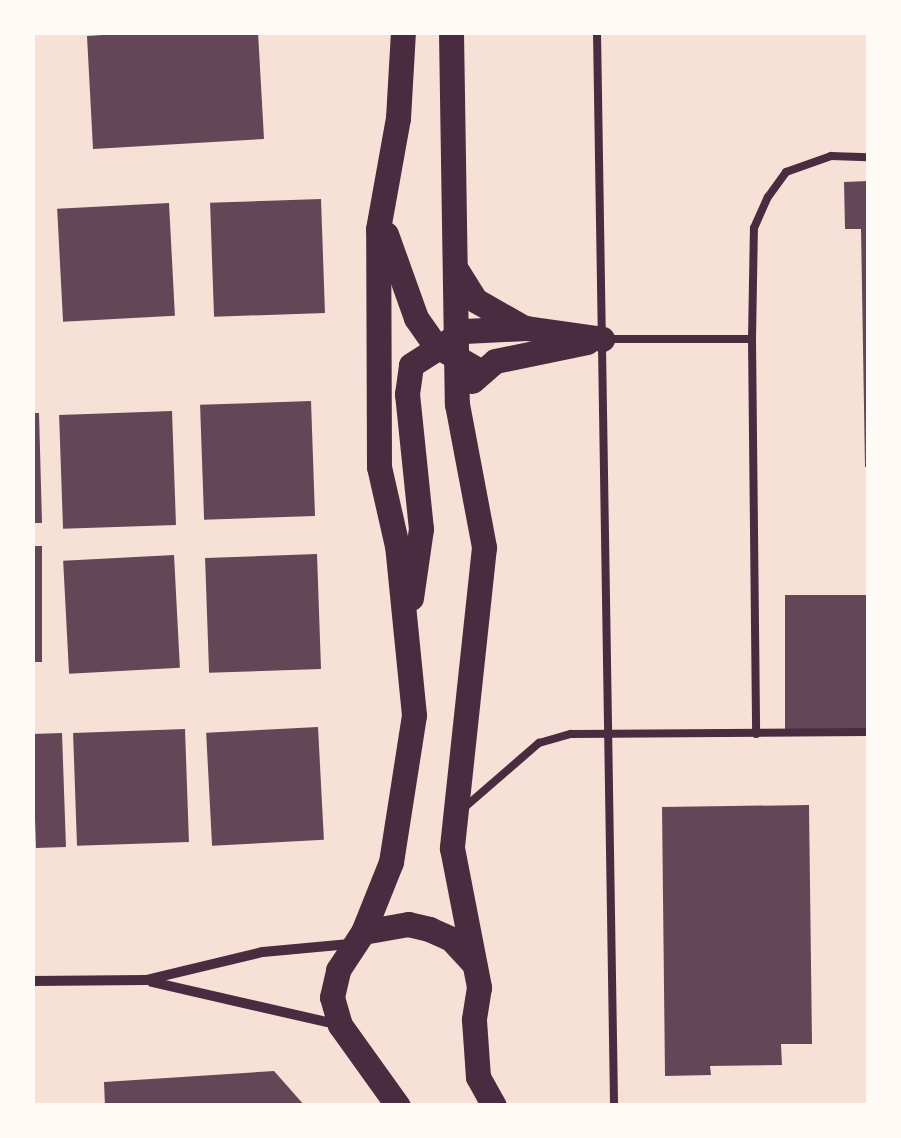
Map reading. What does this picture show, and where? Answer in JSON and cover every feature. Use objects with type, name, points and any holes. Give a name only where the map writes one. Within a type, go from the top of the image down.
[{"type":"main road","points":[[398,1106],[340,1025],[332,997],[391,862],[404,800],[414,715],[406,618],[378,467],[382,191],[398,118],[403,32]]},
{"type":"main road","points":[[451,32],[454,264],[449,347],[484,547],[476,663],[454,817],[458,895],[474,964],[478,1077],[494,1106]]},
{"type":"main road","points":[[382,191],[398,271],[416,318],[480,371]]},
{"type":"main road","points":[[454,264],[475,300],[526,328],[602,338]]},
{"type":"main road","points":[[406,618],[420,529],[407,394],[411,365],[449,347],[526,328]]},
{"type":"main road","points":[[458,404],[480,371],[495,361],[602,338]]},
{"type":"main road","points":[[357,938],[408,924],[450,939],[474,964]]},
{"type":"street","points":[[32,982],[146,980],[263,952],[357,938]]},
{"type":"street","points":[[146,980],[340,1025]]},
{"type":"lane","points":[[597,32],[614,1106]]},
{"type":"lane","points":[[756,734],[754,228],[768,197],[786,172],[831,156],[868,156]]},
{"type":"lane","points":[[602,338],[752,339]]},
{"type":"lane","points":[[454,817],[539,744],[571,734],[868,732]]},
{"type":"building","points":[[258,32],[264,139],[93,149],[87,36]]},
{"type":"building","points":[[868,181],[865,467],[861,229],[845,229],[844,182]]},
{"type":"building","points":[[321,199],[325,313],[214,317],[210,203]]},
{"type":"building","points":[[169,203],[175,316],[63,322],[57,209]]},
{"type":"building","points":[[311,401],[315,516],[204,520],[200,405]]},
{"type":"building","points":[[172,411],[176,525],[63,529],[59,415]]},
{"type":"building","points":[[32,413],[39,413],[42,523],[32,523]]},
{"type":"building","points":[[32,546],[42,546],[42,662],[32,662]]},
{"type":"building","points":[[317,554],[321,669],[209,673],[205,558]]},
{"type":"building","points":[[174,555],[180,668],[69,674],[63,561]]},
{"type":"building","points":[[785,595],[868,595],[868,731],[785,731]]},
{"type":"building","points":[[318,727],[324,840],[212,846],[206,733]]},
{"type":"building","points":[[185,729],[189,842],[77,846],[73,733]]},
{"type":"building","points":[[62,733],[66,847],[36,848],[32,734]]},
{"type":"building","points":[[809,805],[812,1044],[781,1044],[782,1065],[710,1066],[711,1075],[665,1076],[662,807]]},
{"type":"building","points":[[274,1071],[305,1106],[105,1106],[104,1082]]}]
